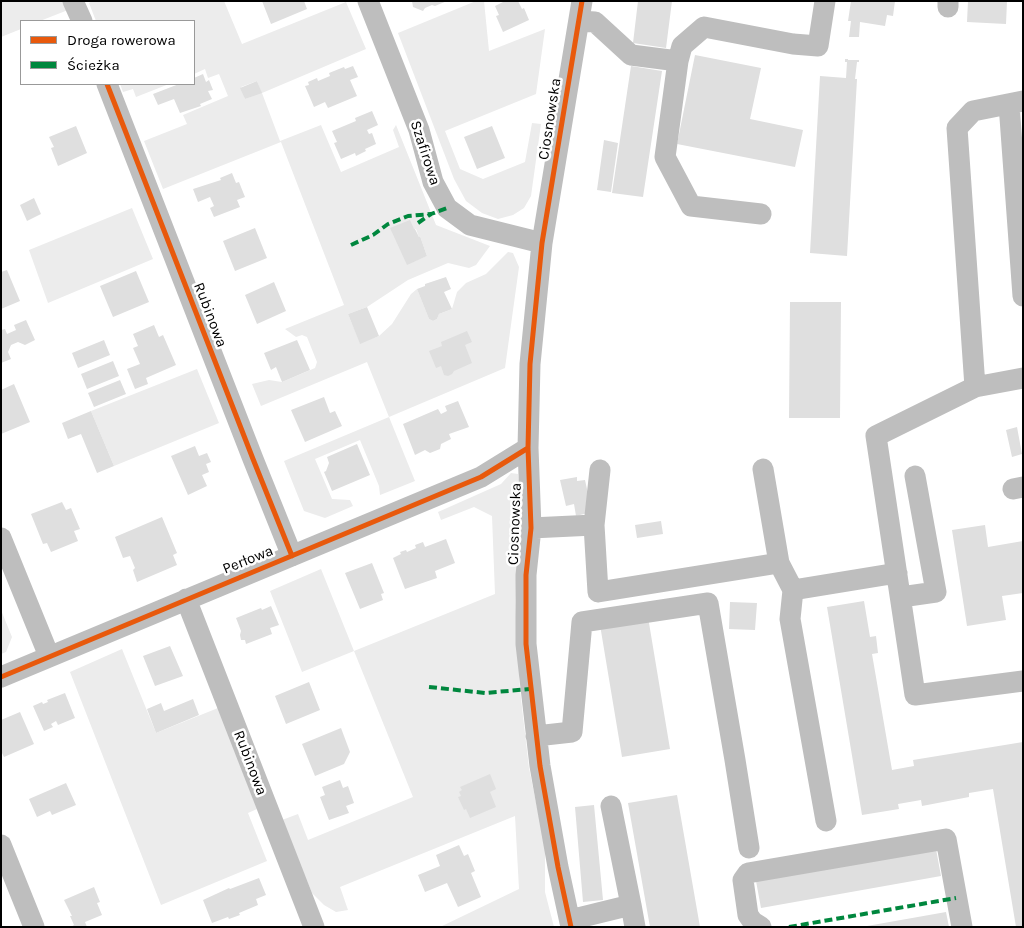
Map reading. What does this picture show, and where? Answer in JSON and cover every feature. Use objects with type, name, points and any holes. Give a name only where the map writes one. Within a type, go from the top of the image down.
[{"type":"street","points":[[73,1],[82,20]]},
{"type":"street","name":"Szafirowa","points":[[368,1],[419,130],[433,182],[447,208],[470,225],[542,243]]},
{"type":"street","points":[[761,214],[691,206],[665,156],[678,61],[682,46],[704,27],[793,44],[818,46],[825,1]]},
{"type":"street","points":[[580,11],[631,55],[678,61]]},
{"type":"street","name":"Ciosnowska","points":[[571,923],[557,858],[536,736],[526,644],[526,575],[531,528],[528,448],[530,364],[542,243],[580,11]]},
{"type":"street","name":"Rubinowa","points":[[107,85],[252,459],[292,556]]},
{"type":"street","points":[[975,387],[957,128],[973,110],[1016,103],[1023,296]]},
{"type":"street","points":[[1023,378],[975,387],[876,436],[915,695],[1023,682]]},
{"type":"street","name":"Perłowa","points":[[1,677],[480,477],[528,448]]},
{"type":"street","points":[[763,469],[779,562],[793,590],[790,619],[826,821]]},
{"type":"street","points":[[600,470],[594,525],[598,592],[779,562]]},
{"type":"street","points":[[901,597],[936,592],[915,476]]},
{"type":"street","points":[[531,528],[594,525]]},
{"type":"street","points":[[1,538],[49,656]]},
{"type":"street","points":[[793,590],[897,573]]},
{"type":"street","name":"Rubinowa","points":[[186,599],[314,927]]},
{"type":"street","points":[[536,736],[572,732],[582,622],[708,603],[749,848]]},
{"type":"street","points":[[611,806],[635,927]]},
{"type":"street","points":[[762,927],[753,922],[748,915],[743,880],[748,872],[946,839],[962,927]]},
{"type":"street","points":[[1,845],[34,927]]},
{"type":"street","points":[[571,923],[631,905]]},
{"type":"shaded area","points":[[1,1],[64,1],[68,10],[43,20],[20,20],[20,29],[1,37]]},
{"type":"shaded area","points":[[92,1],[224,1],[242,44],[346,2],[366,49],[262,93],[280,141],[321,125],[341,172],[399,147],[393,130],[396,125],[436,225],[490,246],[476,265],[469,268],[448,263],[408,280],[367,307],[348,314],[360,343],[379,336],[392,324],[411,294],[417,289],[429,319],[433,321],[437,319],[439,314],[452,309],[457,292],[466,283],[486,274],[508,252],[513,253],[519,267],[505,368],[389,417],[367,362],[261,406],[252,384],[269,380],[282,382],[315,368],[317,362],[307,337],[302,335],[296,337],[285,329],[344,305],[281,142],[163,189],[144,141],[187,124],[183,115],[228,96],[219,74],[208,78],[205,69],[195,74],[195,20],[96,20],[89,3]],"holes":[[[257,81],[261,92],[245,99],[241,87]],[[414,229],[416,229],[427,256],[407,264]]]},
{"type":"shaded area","points":[[476,1],[484,1],[489,51],[545,29],[536,94],[445,131],[460,169],[483,179],[525,162],[532,123],[541,124],[531,196],[524,208],[513,215],[498,219],[482,213],[466,201],[454,179],[398,33]]},
{"type":"shaded area","points":[[120,85],[166,85],[136,97],[133,89],[123,92]]},
{"type":"shaded area","points":[[132,208],[153,259],[48,303],[29,250]]},
{"type":"shaded area","points":[[197,369],[219,423],[114,466],[91,411]]},
{"type":"shaded area","points":[[389,417],[415,481],[380,495],[379,486],[360,440],[315,459],[332,499],[350,500],[353,506],[325,518],[304,511],[284,461]]},
{"type":"shaded area","points":[[511,473],[518,474],[520,492],[515,601],[520,690],[529,768],[545,846],[545,892],[554,927],[440,927],[519,889],[515,816],[340,887],[348,910],[336,912],[324,905],[312,893],[282,820],[298,814],[308,840],[413,797],[354,651],[495,594],[492,516],[474,507],[441,520],[438,512],[501,484]]},
{"type":"shaded area","points":[[321,569],[354,651],[302,672],[270,591]]},
{"type":"shaded area","points":[[1,610],[12,637],[6,652],[1,654]]},
{"type":"shaded area","points":[[122,649],[156,733],[218,708],[257,809],[248,813],[267,861],[161,905],[70,672]]},
{"type":"building","points":[[262,1],[304,1],[307,9],[271,24]]},
{"type":"building","points":[[412,1],[447,1],[435,6],[432,5],[423,11],[413,7]]},
{"type":"building","points":[[505,1],[518,1],[522,9],[524,8],[529,20],[503,32],[496,16],[499,15],[495,6]]},
{"type":"building","points":[[638,1],[672,1],[666,48],[633,43]]},
{"type":"building","points":[[851,1],[895,1],[893,16],[887,15],[885,26],[860,22],[859,37],[849,37],[851,21],[848,21]]},
{"type":"building","points":[[968,1],[1007,1],[1006,24],[967,22]]},
{"type":"building","points":[[695,55],[761,68],[750,119],[803,130],[795,167],[677,144]]},
{"type":"building","points":[[845,59],[859,60],[857,62],[855,79],[857,79],[847,256],[810,253],[820,76],[846,78],[847,62],[845,62]]},
{"type":"building","points":[[353,66],[358,77],[350,80],[357,96],[328,108],[325,102],[314,107],[305,86],[309,85],[308,82],[317,78],[318,81],[330,76],[329,73],[344,67],[345,69]]},
{"type":"building","points":[[631,66],[662,71],[643,197],[612,193]]},
{"type":"building","points":[[203,74],[206,82],[209,80],[213,90],[208,91],[212,99],[200,104],[201,106],[180,113],[174,99],[158,105],[153,94],[176,85],[195,85],[195,78]]},
{"type":"building","points":[[257,81],[262,93],[245,99],[240,88]]},
{"type":"building","points":[[372,111],[378,125],[367,130],[369,134],[372,133],[376,144],[356,156],[355,153],[341,159],[334,143],[337,142],[332,131],[356,121],[355,118]]},
{"type":"building","points":[[76,126],[87,153],[58,166],[51,148],[54,147],[49,137]]},
{"type":"building","points":[[492,126],[505,158],[477,169],[464,137]]},
{"type":"building","points":[[604,140],[618,143],[611,192],[597,190]]},
{"type":"building","points":[[232,173],[236,183],[239,182],[245,197],[237,200],[240,207],[214,217],[210,208],[214,206],[210,197],[198,202],[193,189],[221,180],[220,178]]},
{"type":"building","points":[[34,198],[41,214],[27,221],[20,205]]},
{"type":"building","points":[[410,220],[420,236],[427,256],[407,265],[390,228]]},
{"type":"building","points":[[255,228],[267,258],[235,271],[223,241]]},
{"type":"building","points":[[7,270],[20,301],[1,309],[1,272]]},
{"type":"building","points":[[136,271],[149,302],[113,317],[100,286]]},
{"type":"building","points":[[446,277],[451,289],[444,292],[452,309],[439,314],[437,319],[433,321],[429,319],[417,289],[425,286],[425,284]]},
{"type":"building","points":[[274,282],[286,311],[257,324],[245,295]]},
{"type":"building","points":[[790,302],[841,302],[840,418],[789,418]]},
{"type":"building","points":[[367,307],[379,336],[360,344],[348,314]]},
{"type":"building","points":[[26,320],[35,340],[25,345],[18,342],[11,345],[8,352],[11,359],[1,363],[1,330],[5,329],[7,334],[16,330],[14,325]]},
{"type":"building","points":[[154,325],[159,337],[163,335],[176,365],[146,378],[148,384],[135,389],[127,369],[140,364],[133,348],[138,346],[133,334]]},
{"type":"building","points":[[467,331],[472,342],[465,345],[472,363],[454,371],[448,376],[444,375],[441,366],[436,368],[429,351],[442,346],[441,342]]},
{"type":"building","points":[[104,340],[110,355],[78,368],[72,353]]},
{"type":"building","points":[[297,340],[310,370],[282,382],[276,367],[271,370],[264,353]]},
{"type":"building","points":[[113,361],[119,376],[87,389],[81,374]]},
{"type":"building","points":[[120,380],[126,394],[94,407],[88,393]]},
{"type":"building","points":[[14,384],[30,422],[1,434],[1,390]]},
{"type":"building","points":[[324,397],[330,413],[335,411],[342,426],[305,442],[291,410]]},
{"type":"building","points":[[458,401],[469,427],[449,434],[451,439],[441,444],[440,449],[430,453],[425,450],[415,455],[403,424],[438,409],[441,414],[447,411],[445,406]]},
{"type":"building","points":[[91,411],[114,466],[97,473],[81,434],[68,439],[62,423]]},
{"type":"building","points":[[1017,427],[1022,454],[1012,457],[1006,430]]},
{"type":"building","points":[[357,444],[370,475],[332,491],[324,472],[329,463],[327,457]]},
{"type":"building","points":[[195,446],[199,456],[207,453],[211,462],[206,464],[209,472],[202,475],[207,486],[188,495],[171,456]]},
{"type":"building","points":[[577,477],[577,481],[585,480],[592,512],[576,516],[574,504],[566,506],[560,480]]},
{"type":"building","points":[[62,502],[66,510],[71,508],[80,529],[74,531],[78,541],[51,552],[47,543],[43,544],[31,514]]},
{"type":"building","points":[[162,517],[177,553],[173,555],[177,565],[137,582],[133,570],[135,568],[130,556],[123,558],[115,537]]},
{"type":"building","points":[[661,521],[663,534],[637,538],[635,525]]},
{"type":"building","points":[[985,525],[988,547],[1023,541],[1023,593],[1002,596],[1006,620],[967,626],[952,530]]},
{"type":"building","points":[[446,539],[455,563],[435,571],[437,578],[405,589],[393,558],[401,554],[400,552],[406,550],[407,552],[416,548],[415,545],[423,542],[425,547]]},
{"type":"building","points":[[372,563],[384,593],[381,594],[383,600],[360,609],[345,573]]},
{"type":"building","points":[[864,601],[870,637],[876,636],[878,653],[872,654],[892,770],[914,766],[913,760],[1023,742],[1023,927],[1016,927],[993,789],[969,793],[969,797],[922,806],[921,800],[898,804],[899,809],[862,815],[827,607]]},
{"type":"building","points":[[730,602],[757,603],[755,630],[729,629]]},
{"type":"building","points":[[271,606],[279,625],[270,628],[272,634],[246,644],[245,640],[241,640],[241,631],[236,618]]},
{"type":"building","points":[[648,617],[670,749],[622,757],[600,625]]},
{"type":"building","points":[[170,646],[183,676],[155,686],[143,656]]},
{"type":"building","points":[[309,682],[320,710],[286,724],[275,696]]},
{"type":"building","points":[[65,693],[75,718],[58,725],[56,721],[51,724],[53,727],[44,731],[33,706],[42,702],[43,704],[48,702],[47,700]]},
{"type":"building","points":[[193,699],[199,715],[156,733],[147,709],[161,703],[164,711]]},
{"type":"building","points":[[20,712],[34,744],[4,757],[1,751],[1,720]]},
{"type":"building","points":[[341,728],[350,752],[344,764],[315,776],[302,744]]},
{"type":"building","points":[[490,774],[496,789],[490,792],[496,807],[470,818],[458,797],[461,796],[459,792],[462,790],[460,787]]},
{"type":"building","points":[[340,780],[343,788],[348,786],[354,803],[346,806],[349,813],[329,820],[320,797],[325,795],[322,787]]},
{"type":"building","points":[[66,783],[76,805],[52,815],[50,811],[37,817],[29,799]]},
{"type":"building","points":[[677,795],[700,927],[650,927],[628,803]]},
{"type":"building","points":[[594,805],[603,900],[583,902],[575,807]]},
{"type":"building","points":[[459,845],[464,856],[468,854],[475,871],[471,873],[481,897],[458,907],[447,883],[425,892],[418,875],[440,866],[436,855]]},
{"type":"building","points":[[936,849],[941,876],[761,908],[756,881]]},
{"type":"building","points":[[259,878],[266,895],[256,899],[258,905],[239,913],[240,915],[212,923],[203,900],[229,888]]},
{"type":"building","points":[[94,887],[100,902],[97,903],[102,915],[85,922],[87,927],[71,927],[74,925],[70,916],[72,916],[64,900]]},
{"type":"building","points":[[946,912],[949,927],[867,927],[867,926]]},
{"type":"marked path","points":[[418,223],[431,214],[447,208]]},
{"type":"marked path","points":[[351,245],[373,235],[388,224],[408,216],[431,214]]},
{"type":"marked path","points":[[429,687],[485,693],[530,689]]},
{"type":"marked path","points":[[789,927],[956,898]]},
{"type":"cycle path","points":[[571,927],[540,766],[526,644],[526,575],[531,528],[528,448],[530,364],[542,243],[582,1]]},
{"type":"cycle path","points":[[107,85],[292,556]]},
{"type":"cycle path","points":[[1,677],[481,477],[528,448]]}]
